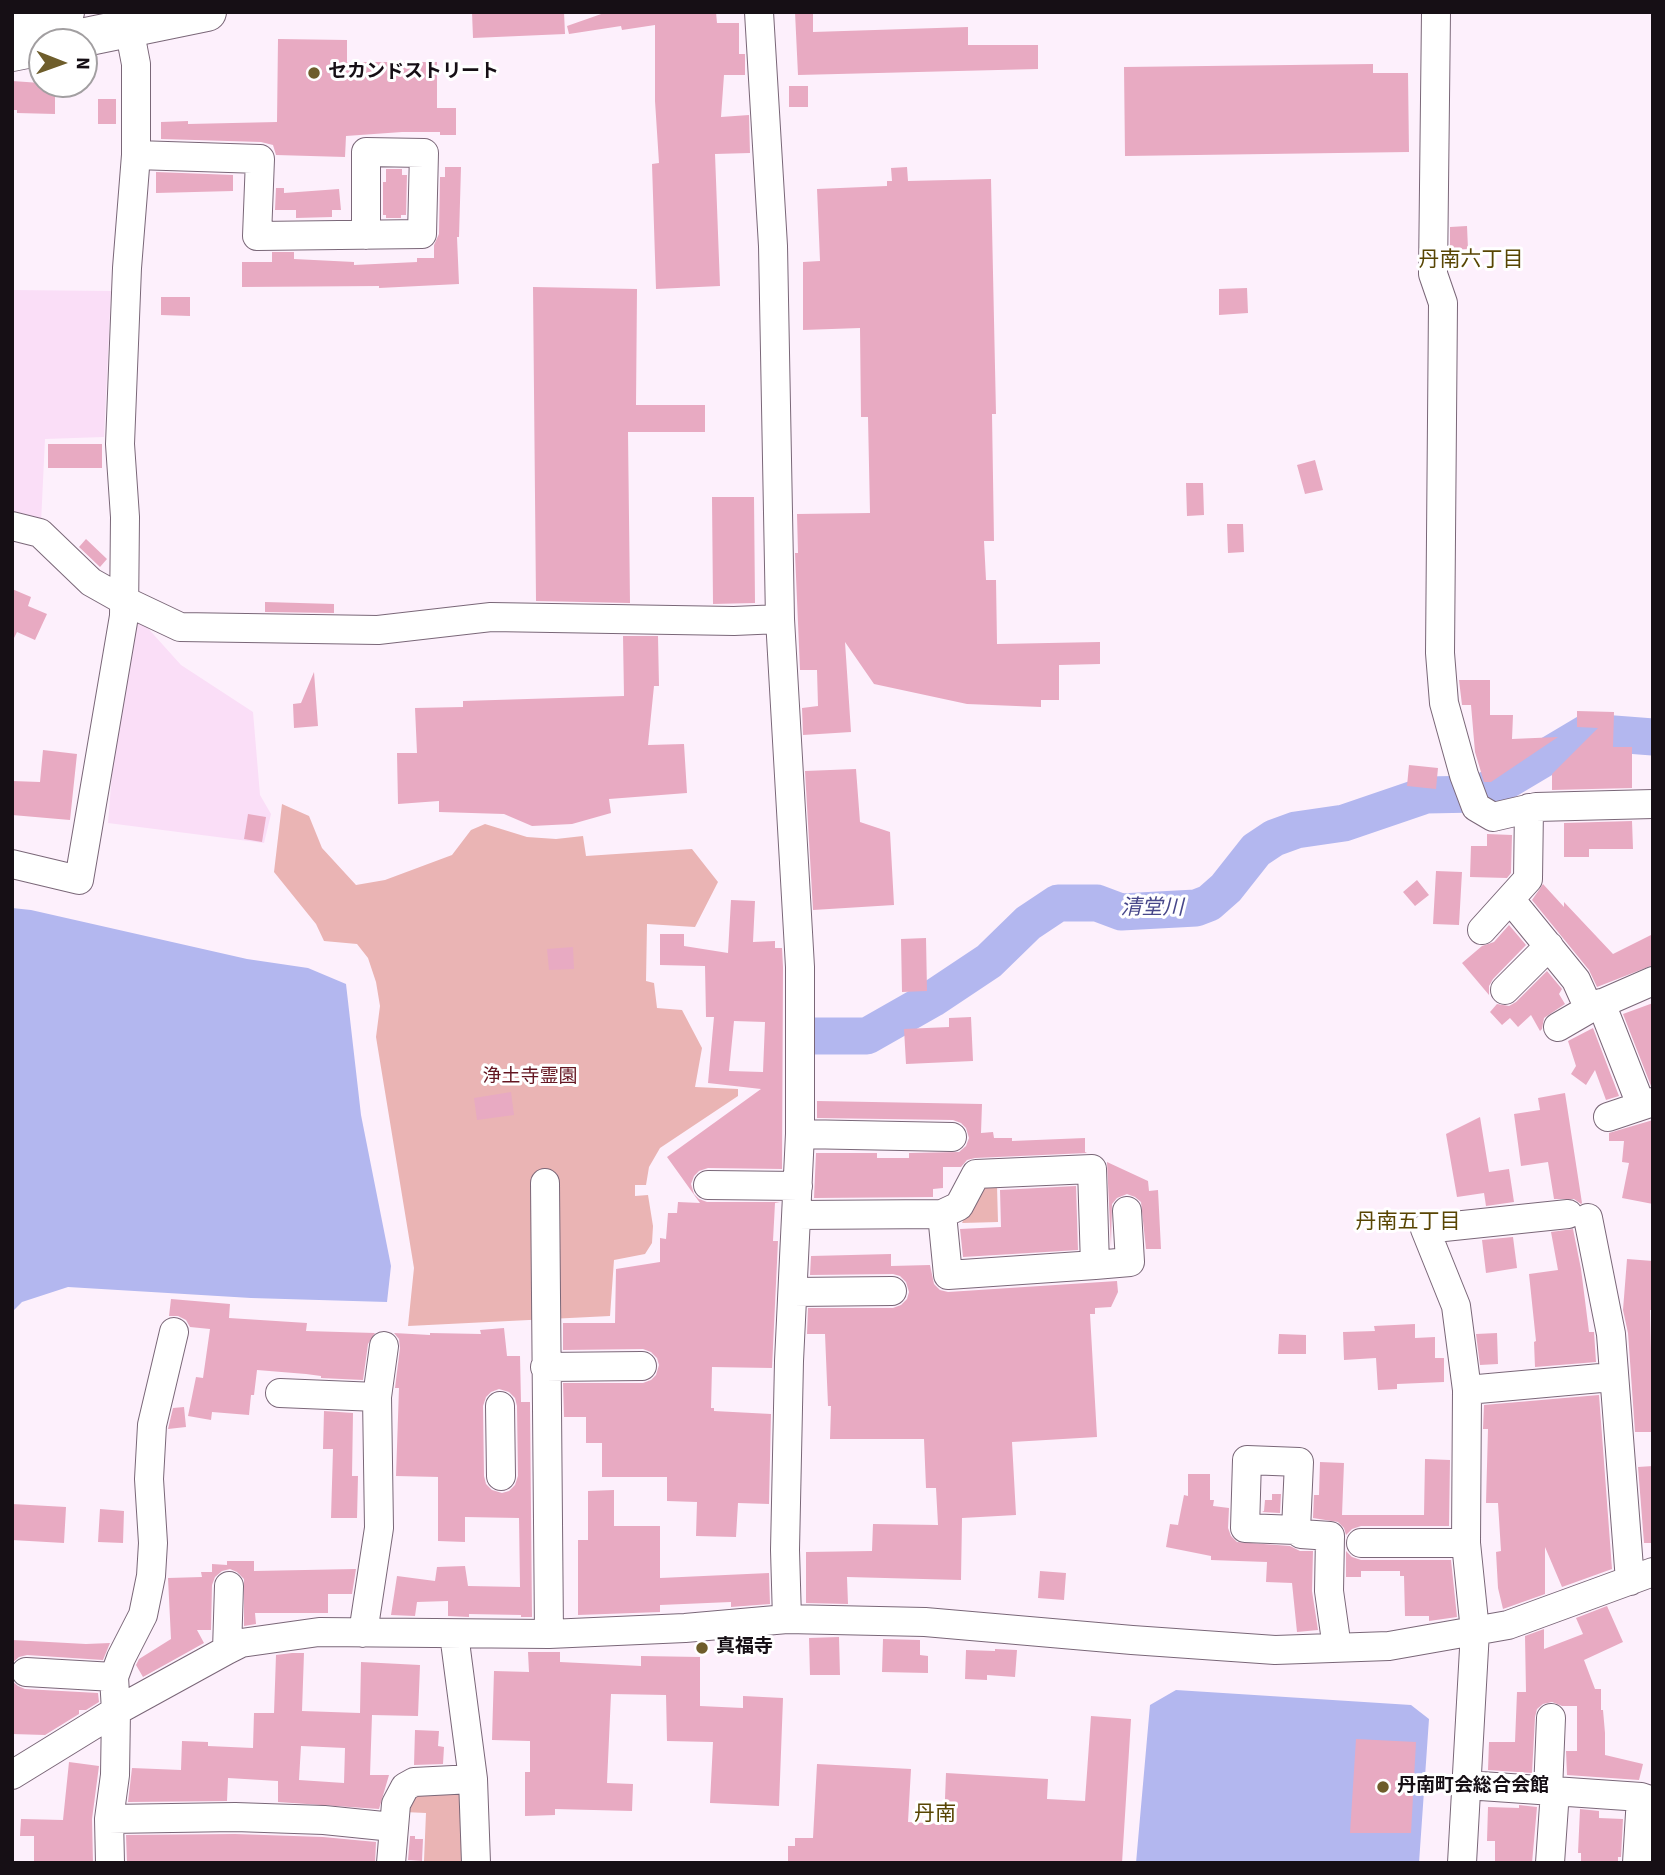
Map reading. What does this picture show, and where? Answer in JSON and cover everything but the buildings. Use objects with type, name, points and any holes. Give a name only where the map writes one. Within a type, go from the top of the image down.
[{"type":"highway","points":[[12,23],[65,12]]},
{"type":"highway","points":[[98,30],[127,20],[206,12]]},
{"type":"street","points":[[759,12],[773,246],[780,619],[800,967],[800,1134],[785,1536],[787,1619]]},
{"type":"street","points":[[1436,12],[1433,274],[1443,303],[1440,653],[1444,704],[1476,807],[1493,817],[1529,808],[1653,804]]},
{"type":"street","points":[[12,864],[79,880],[124,615],[125,517],[120,444],[127,268],[136,155],[136,64],[127,20]]},
{"type":"street","points":[[136,155],[260,159],[257,236],[366,235]]},
{"type":"street","points":[[12,526],[40,533],[91,582],[180,627],[379,630],[491,617],[734,621],[780,619]]},
{"type":"street","points":[[1482,930],[1528,879],[1529,808]]},
{"type":"street","points":[[1510,899],[1595,1006],[1647,1103],[1608,1117]]},
{"type":"street","points":[[1505,990],[1549,946]]},
{"type":"street","points":[[1558,1027],[1595,1006],[1653,981]]},
{"type":"street","points":[[800,1134],[952,1137]]},
{"type":"street","points":[[797,1215],[942,1214],[959,1206],[976,1174],[1092,1169],[1095,1265]]},
{"type":"street","points":[[545,1183],[549,1634]]},
{"type":"street","points":[[708,1185],[798,1186]]},
{"type":"street","points":[[942,1214],[947,1275],[1130,1262],[1127,1212]]},
{"type":"street","points":[[12,1775],[116,1711],[241,1643],[319,1632],[549,1634],[685,1628],[787,1619],[925,1622],[1275,1650],[1389,1646],[1475,1631],[1508,1625],[1641,1577],[1612,1377],[1611,1334],[1578,1216],[1425,1229],[1456,1306],[1466,1390],[1466,1543],[1475,1631],[1462,1863]]},
{"type":"street","points":[[793,1292],[892,1291]]},
{"type":"street","points":[[110,1863],[109,1819],[115,1775],[114,1677],[143,1615],[151,1576],[153,1543],[149,1479],[152,1425],[174,1332]]},
{"type":"street","points":[[363,1633],[379,1528],[377,1396],[384,1346]]},
{"type":"street","points":[[545,1367],[642,1366]]},
{"type":"street","points":[[1466,1390],[1612,1377]]},
{"type":"street","points":[[280,1393],[377,1396]]},
{"type":"street","points":[[500,1406],[501,1464],[547,1451]]},
{"type":"street","points":[[1296,1530],[1301,1534],[1330,1536],[1329,1591],[1337,1648]]},
{"type":"street","points":[[1361,1543],[1466,1543]]},
{"type":"street","points":[[227,1650],[229,1586]]},
{"type":"street","points":[[454,1634],[473,1779],[475,1863]]},
{"type":"street","points":[[26,1672],[114,1677]]},
{"type":"street","points":[[1550,1863],[1551,1718]]},
{"type":"street","points":[[391,1863],[396,1804],[405,1787],[414,1782],[473,1779]]},
{"type":"street","points":[[1466,1785],[1647,1799],[1637,1863]]},
{"type":"street","points":[[109,1819],[235,1816],[324,1820],[393,1827]]},
{"type":"shaded area","points":[[12,290],[111,291],[104,437],[45,439],[41,523],[12,517]]},
{"type":"shaded area","points":[[136,615],[181,665],[253,712],[260,795],[271,814],[264,843],[108,823],[120,673]]},
{"type":"green space","name":"浄土寺霊園","points":[[282,804],[309,816],[322,848],[356,885],[385,880],[452,855],[471,830],[485,824],[527,837],[556,839],[583,836],[586,856],[692,849],[718,882],[695,927],[647,924],[646,981],[654,983],[657,1008],[682,1010],[702,1048],[695,1087],[738,1089],[738,1096],[660,1148],[649,1167],[646,1185],[635,1185],[635,1196],[648,1195],[653,1226],[652,1243],[645,1254],[614,1260],[610,1316],[408,1326],[414,1268],[376,1037],[380,1006],[376,982],[368,958],[357,944],[324,941],[316,924],[274,872]]},
{"type":"green space","points":[[984,1186],[997,1186],[998,1222],[962,1223],[976,1192]]},
{"type":"green space","points":[[464,1788],[466,1863],[421,1863],[424,1861],[426,1813],[404,1812],[416,1791]]},
{"type":"water","points":[[12,908],[247,959],[308,968],[346,984],[361,1115],[391,1266],[387,1302],[251,1298],[68,1287],[22,1302],[12,1312]]},
{"type":"water","points":[[1176,1690],[1411,1705],[1429,1719],[1419,1863],[1136,1863],[1150,1705]]},
{"type":"waterway","name":"清堂川","points":[[812,1036],[867,1036],[932,999],[989,961],[1028,923],[1058,903],[1097,903],[1121,912],[1196,908],[1209,903],[1226,888],[1256,850],[1274,838],[1296,830],[1344,823],[1426,795],[1478,794],[1509,779],[1588,732],[1653,737]]},
{"type":"place","name":"セカンドストリート","points":[[314,73]]},
{"type":"place","name":"真福寺","points":[[702,1648]]},
{"type":"place","name":"丹南町会総合会館","points":[[1383,1787]]},
{"type":"district","name":"丹南六丁目","points":[[1471,261]]},
{"type":"district","name":"丹南五丁目","points":[[1408,1223]]},
{"type":"district","name":"丹南","points":[[935,1815]]}]
